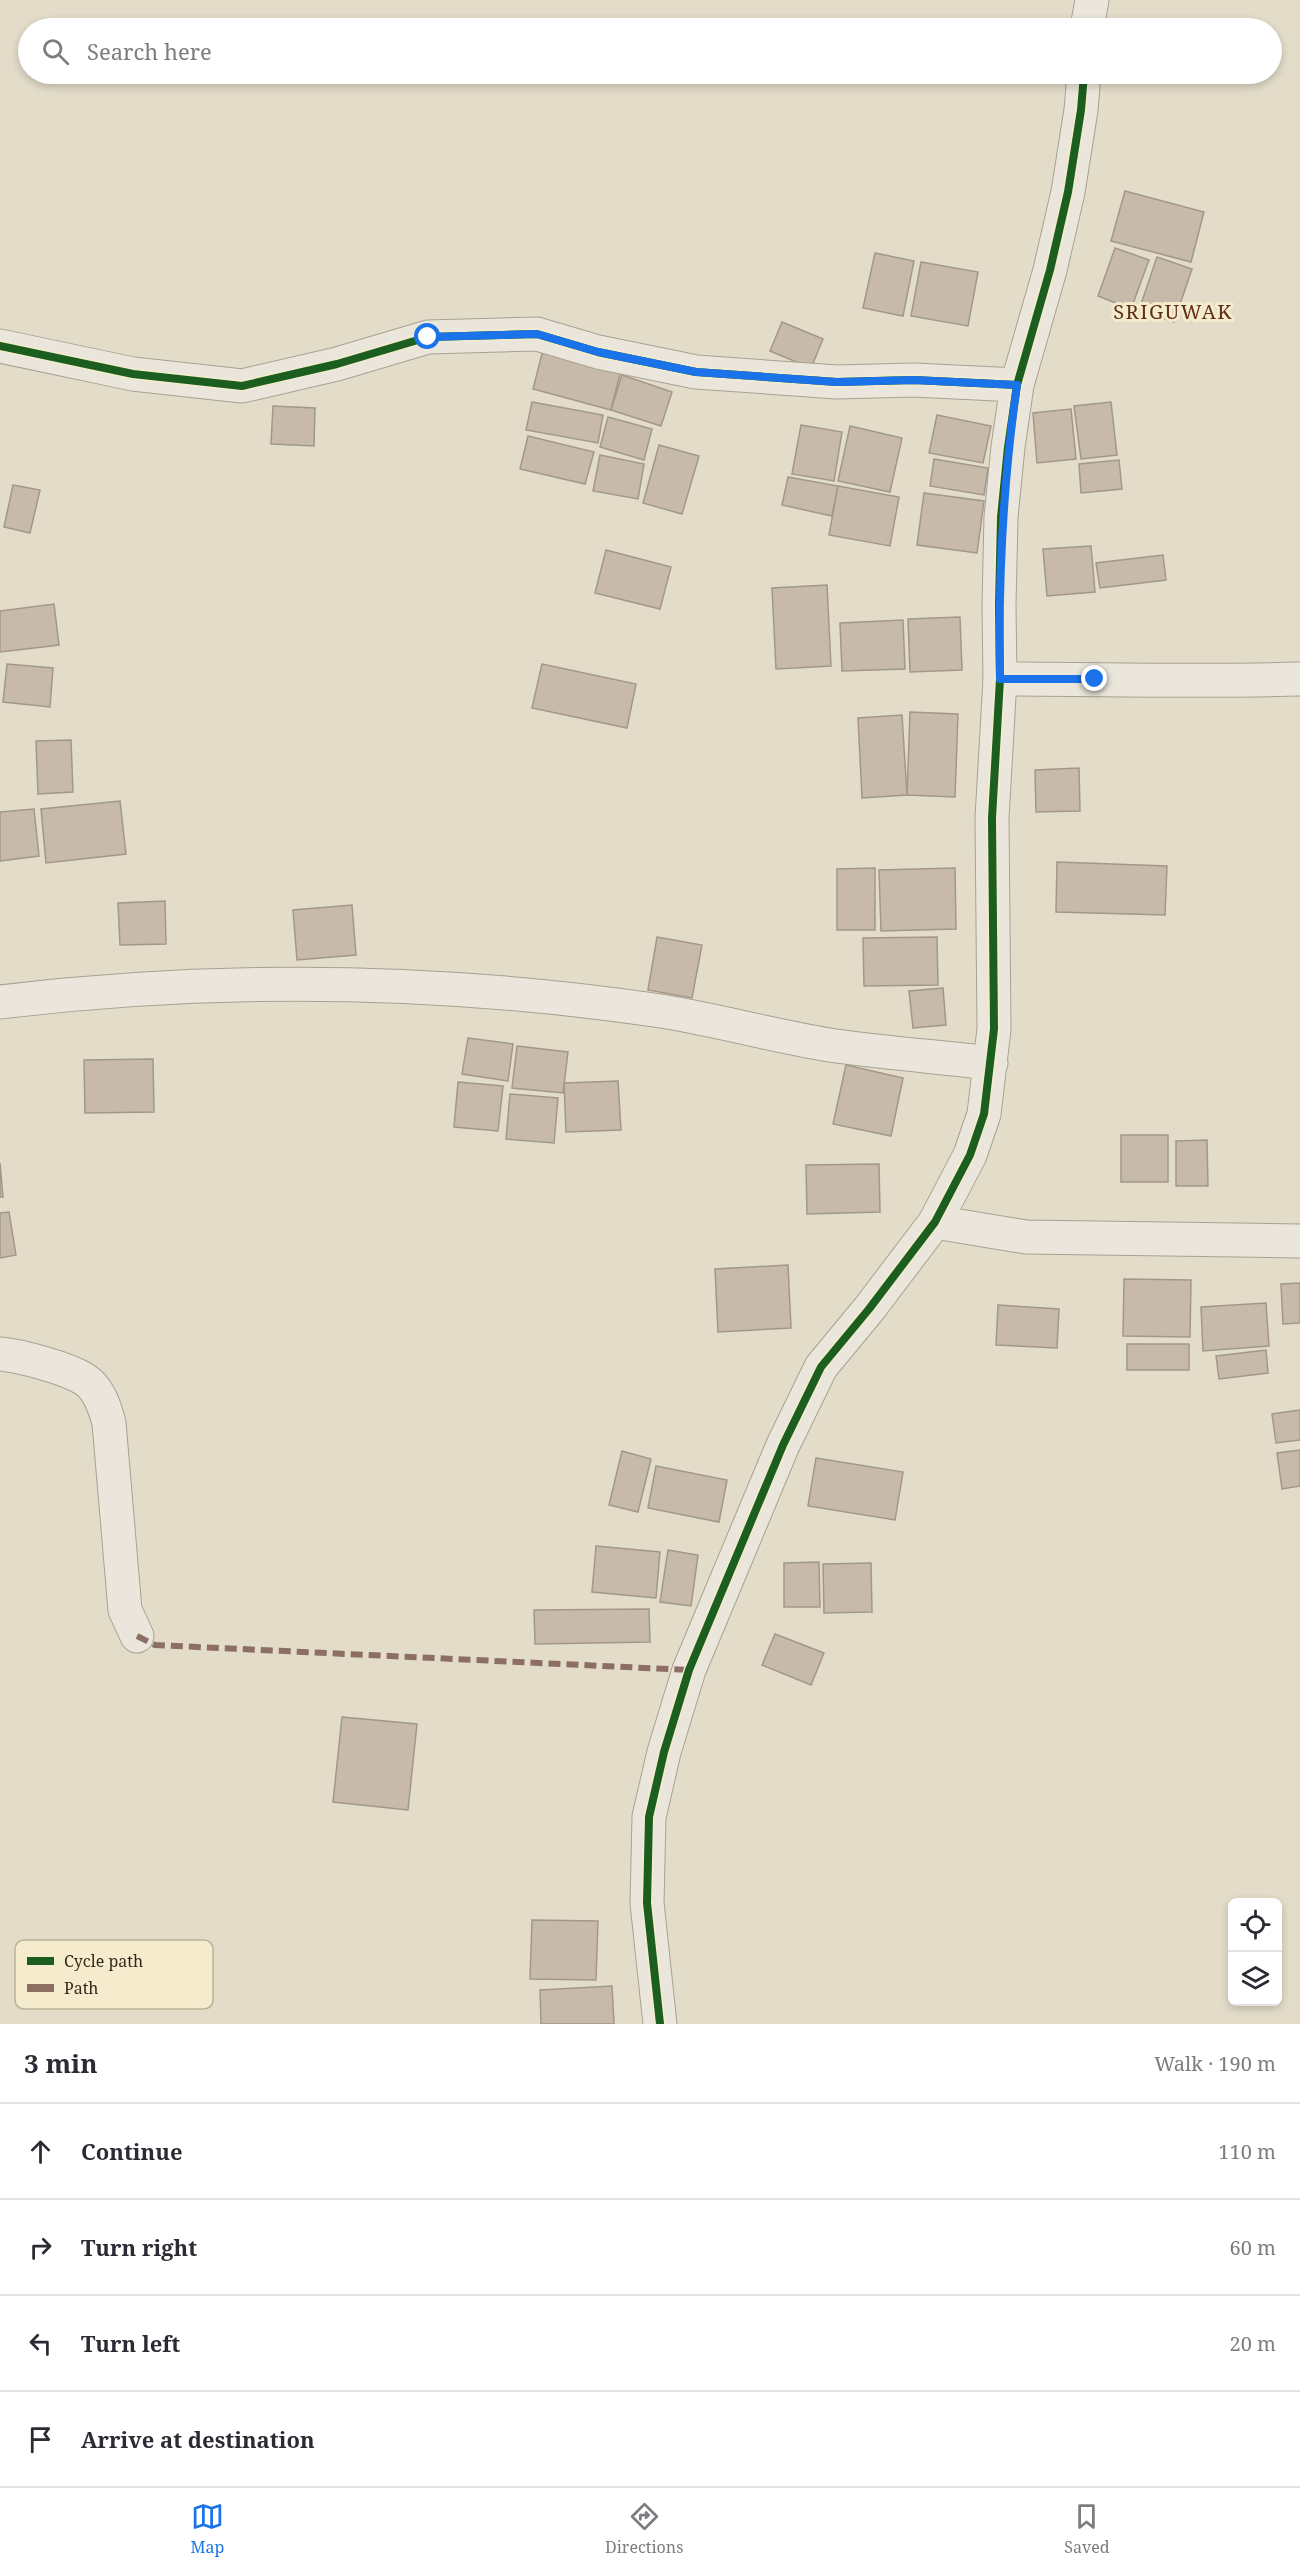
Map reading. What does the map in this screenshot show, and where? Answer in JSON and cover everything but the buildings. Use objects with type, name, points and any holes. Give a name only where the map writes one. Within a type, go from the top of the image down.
[{"type":"street","points":[[1089,18],[1092,0]]},
{"type":"street","points":[[660,2024],[646,1904],[649,1817],[664,1752],[689,1670],[783,1445],[821,1367],[869,1309],[935,1222],[970,1155],[984,1114],[994,1017],[992,818],[1000,679],[1001,517],[1017,385],[1050,270],[1068,192],[1083,84]]},
{"type":"street","points":[[0,346],[133,374],[242,386],[336,364],[428,337],[537,334],[598,352],[696,372],[837,382],[914,380],[1017,385]]},
{"type":"street","points":[[1000,679],[1218,682],[1300,679]]},
{"type":"street","points":[[0,1002],[127,989],[270,984],[478,990],[655,1010],[835,1046],[991,1063]]},
{"type":"street","points":[[935,1222],[1026,1237],[1300,1241]]},
{"type":"street","points":[[0,1354],[21,1356],[86,1380],[103,1402],[109,1423],[125,1610],[137,1636]]},
{"type":"marked path","points":[[137,1636],[155,1645],[689,1670]]},
{"type":"cycle path","points":[[660,2024],[647,1903],[649,1817],[664,1752],[689,1670],[783,1445],[821,1367],[869,1309],[935,1222],[970,1155],[984,1114],[994,1029],[992,818],[1000,679],[1001,517],[1017,385],[1050,270],[1068,192],[1083,84]]},
{"type":"cycle path","points":[[0,346],[133,374],[242,386],[337,364],[428,337],[537,334],[598,352],[696,372],[837,382],[914,380],[1017,385]]},
{"type":"district","name":"SRIGUWAK","points":[[1173,311]]},
{"type":"route","points":[[428,337],[537,334],[598,352],[696,372],[837,382],[914,380],[1017,385],[1001,517],[1000,679],[1095,679]]}]
